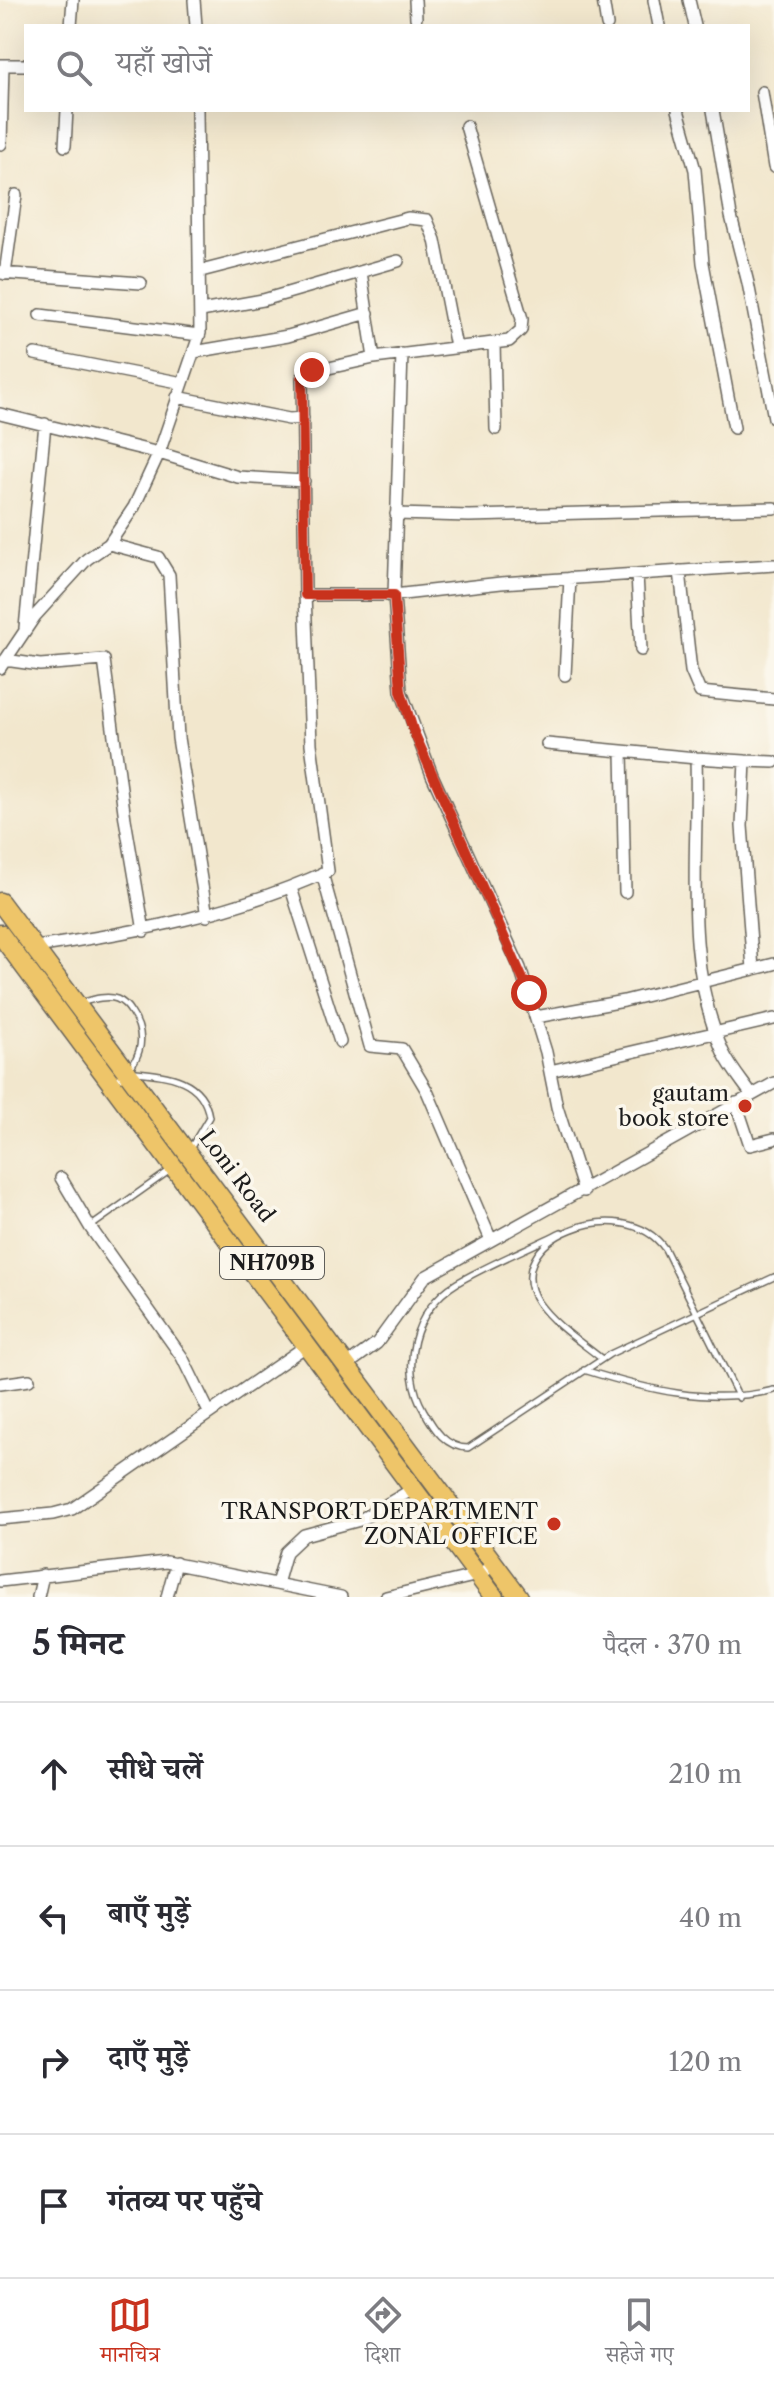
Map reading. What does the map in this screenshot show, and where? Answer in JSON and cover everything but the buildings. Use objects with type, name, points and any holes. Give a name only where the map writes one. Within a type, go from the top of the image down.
[{"type":"highway","name":"Loni Road","points":[[0,902],[79,1003],[519,1597]]},
{"type":"highway","name":"Loni Road","points":[[0,934],[494,1597]]},
{"type":"street","points":[[71,24],[73,0]]},
{"type":"street","points":[[194,0],[196,24]]},
{"type":"street","points":[[415,0],[416,18]]},
{"type":"street","points":[[603,0],[607,24]]},
{"type":"street","points":[[654,0],[659,24]]},
{"type":"street","points":[[689,0],[695,24]]},
{"type":"street","points":[[1,144],[2,65],[24,65]]},
{"type":"street","points":[[762,92],[774,167]]},
{"type":"street","points":[[65,146],[67,112]]},
{"type":"street","points":[[144,931],[125,819],[104,660],[40,665],[3,664],[25,628],[87,559],[109,544],[134,507],[159,453],[199,335],[201,271],[197,112]]},
{"type":"street","points":[[679,112],[695,170],[703,263],[734,428]]},
{"type":"street","points":[[713,112],[731,216],[748,283],[774,418]]},
{"type":"street","points":[[36,947],[144,931],[207,916],[291,888],[328,871],[311,744],[302,378],[306,373],[374,358],[494,343],[517,336],[522,319],[466,126]]},
{"type":"street","points":[[16,195],[3,274],[141,283]]},
{"type":"street","points":[[201,271],[408,218],[427,220],[435,240],[456,347]]},
{"type":"street","points":[[201,311],[263,300],[398,261]]},
{"type":"street","points":[[361,272],[374,358]]},
{"type":"street","points":[[194,352],[288,336],[368,313]]},
{"type":"street","points":[[40,315],[199,335]]},
{"type":"street","points":[[494,343],[496,429]]},
{"type":"street","points":[[35,354],[183,383]]},
{"type":"street","points":[[402,354],[394,595],[401,691],[413,730],[520,968],[584,1191]]},
{"type":"street","points":[[177,397],[303,418]]},
{"type":"street","points":[[0,414],[159,453],[238,477],[304,481]]},
{"type":"street","points":[[25,628],[45,424]]},
{"type":"street","points":[[396,514],[469,516],[774,508]]},
{"type":"street","points":[[109,544],[158,557],[169,575],[178,738],[207,916]]},
{"type":"street","points":[[305,595],[394,595],[570,578],[774,565]]},
{"type":"street","points":[[680,571],[691,671],[700,692],[774,699]]},
{"type":"street","points":[[637,574],[641,650]]},
{"type":"street","points":[[565,675],[570,578]]},
{"type":"street","points":[[547,744],[774,762]]},
{"type":"street","points":[[622,752],[625,892]]},
{"type":"street","points":[[696,758],[693,858],[703,983],[724,1054],[751,1094]]},
{"type":"street","points":[[745,761],[742,826],[753,969]]},
{"type":"street","points":[[322,873],[370,1046],[402,1049],[427,1091],[491,1240]]},
{"type":"street","points":[[291,888],[340,1042]]},
{"type":"street","points":[[536,1017],[703,983],[774,964]]},
{"type":"street","points":[[550,1071],[774,1019]]},
{"type":"street","points":[[347,1365],[377,1343],[425,1277],[774,1083]]},
{"type":"street","points":[[736,1103],[750,1145],[774,1139]]},
{"type":"street","points":[[61,1178],[90,1227],[182,1357],[209,1412]]},
{"type":"street","points":[[0,1519],[72,1509],[306,1346]]},
{"type":"street","points":[[0,1384],[29,1380]]},
{"type":"street","points":[[277,1584],[286,1552],[304,1535],[360,1520],[413,1489]]},
{"type":"street","points":[[167,1597],[176,1563]]},
{"type":"street","points":[[0,1581],[176,1563],[277,1584],[298,1593],[341,1597]]},
{"type":"street","points":[[386,1597],[478,1575],[495,1565]]},
{"type":"street","points":[[38,1597],[43,1575]]},
{"type":"lane","points":[[79,1003],[116,998],[126,1005],[142,1032],[142,1045],[130,1072],[111,1084]]},
{"type":"lane","points":[[130,1072],[174,1077],[200,1093],[209,1117],[188,1150]]},
{"type":"lane","points":[[90,1227],[173,1168]]},
{"type":"lane","points":[[739,1398],[694,1312],[665,1249],[652,1234],[625,1223],[574,1225],[455,1284],[438,1299],[418,1332],[410,1373],[415,1397],[440,1436],[457,1448],[468,1448],[602,1359],[694,1312],[774,1277]]},
{"type":"lane","points":[[561,1232],[540,1254],[532,1270],[532,1288],[551,1317],[602,1359]]},
{"type":"lane","points":[[584,1370],[642,1387],[739,1398],[774,1390]]},
{"type":"place","name":"gautam book store","points":[[745,1106]]},
{"type":"place","name":"TRANSPORT DEPARTMENT ZONAL OFFICE","points":[[554,1524]]},
{"type":"route","points":[[312,370],[302,378],[305,595],[394,595],[401,691],[413,730],[529,993]]}]
